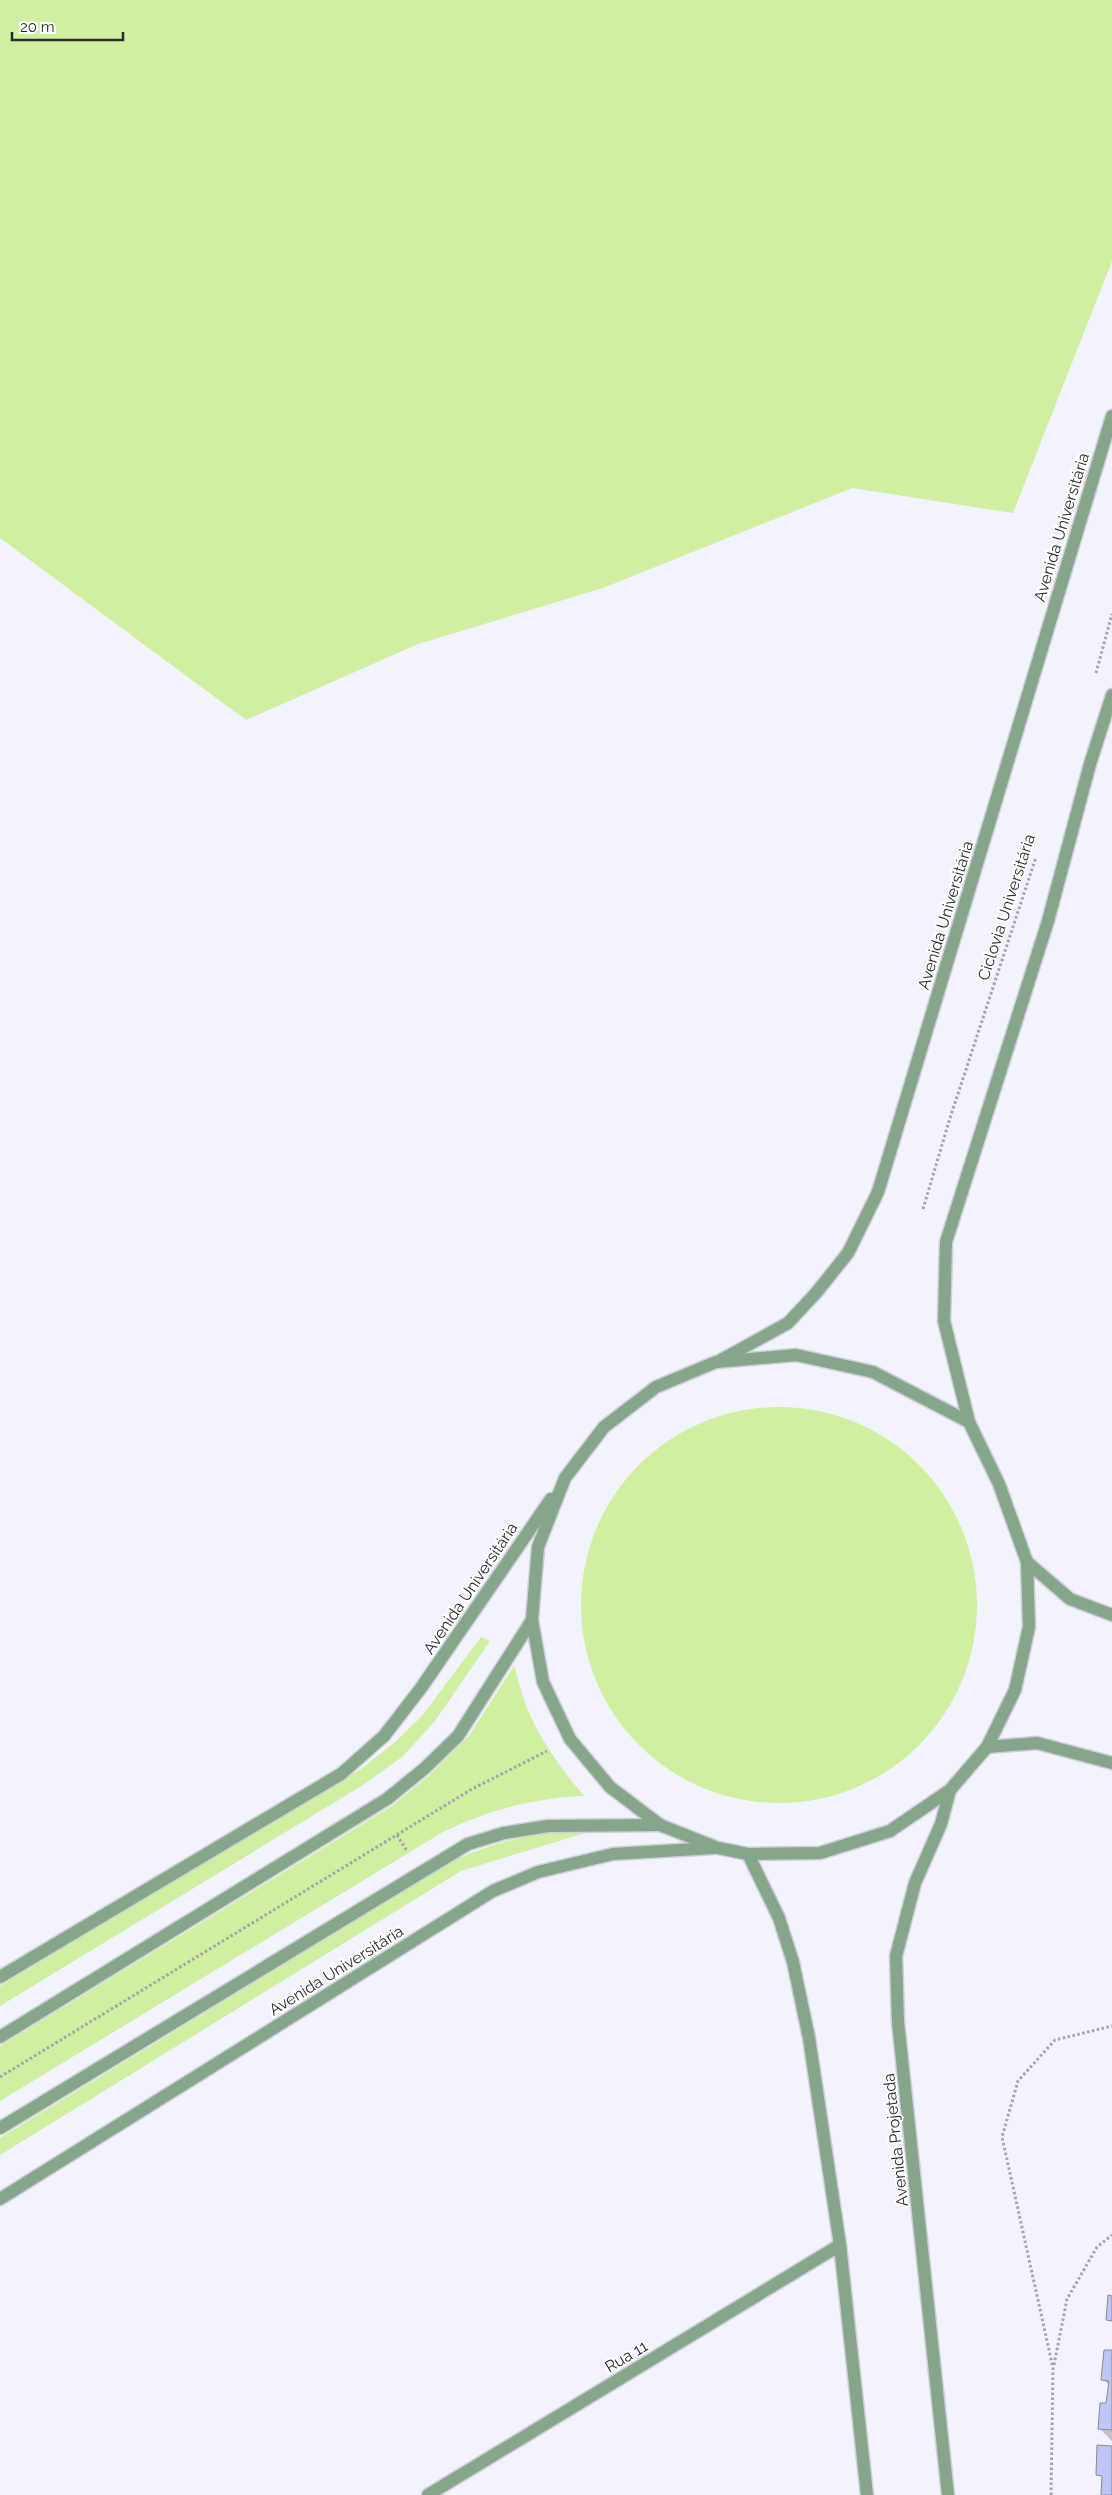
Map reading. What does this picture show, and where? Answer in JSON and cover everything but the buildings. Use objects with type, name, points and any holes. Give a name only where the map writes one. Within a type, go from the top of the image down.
[{"type":"street","name":"Avenida Universitária","points":[[0,1978],[342,1774],[384,1736],[421,1688],[565,1478],[604,1427],[656,1387],[716,1362],[788,1323],[816,1293],[848,1253],[878,1192],[1112,416]]},
{"type":"street","name":"Avenida Universitária","points":[[565,1478],[538,1547],[532,1620],[543,1682],[570,1739],[610,1787],[660,1825],[718,1848],[748,1854],[820,1853],[890,1831],[950,1790],[987,1747],[1015,1690],[1029,1627],[1026,1562],[999,1484],[969,1422],[944,1321],[946,1242],[1048,921],[1090,764],[1112,695]]},
{"type":"street","name":"Avenida Universitária","points":[[716,1362],[796,1355],[873,1372],[969,1422]]},
{"type":"street","points":[[1026,1562],[1070,1599],[1112,1615]]},
{"type":"street","name":"Avenida Universitária","points":[[0,2037],[279,1867],[402,1786],[425,1768],[458,1736],[532,1620]]},
{"type":"street","points":[[987,1747],[1037,1743],[1112,1763]]},
{"type":"street","name":"Avenida Projetada","points":[[948,2495],[898,2022],[896,1956],[915,1883],[941,1824],[950,1790]]},
{"type":"street","name":"Avenida Universitária","points":[[0,2128],[468,1844],[504,1833],[548,1826],[660,1825]]},
{"type":"street","name":"Avenida Universitária","points":[[0,2199],[493,1891],[538,1872],[613,1854],[718,1848]]},
{"type":"street","points":[[748,1854],[779,1918],[793,1962],[809,2038],[840,2245],[867,2495]]},
{"type":"street","name":"Rua 11","points":[[428,2495],[840,2245]]},
{"type":"path","points":[[1094,680],[1112,614]]},
{"type":"path","name":"Ciclovia Universitária","points":[[923,1209],[950,1118],[1039,848]]},
{"type":"path","points":[[0,2077],[472,1789],[570,1739]]},
{"type":"path","points":[[1053,2368],[1002,2137],[1018,2081],[1055,2040],[1112,2026]]},
{"type":"path","points":[[1051,2495],[1053,2368],[1067,2299],[1096,2247],[1112,2235]]},
{"type":"green space","points":[[0,0],[1112,0],[1112,261],[1013,513],[852,488],[603,588],[418,644],[246,720],[0,538]]},
{"type":"green space","points":[[779,1407],[818,1411],[837,1415],[855,1422],[889,1440],[919,1465],[944,1495],[962,1529],[969,1547],[973,1566],[977,1605],[973,1644],[969,1663],[962,1681],[944,1715],[919,1745],[889,1770],[855,1788],[837,1795],[818,1799],[779,1803],[740,1799],[721,1795],[703,1788],[669,1770],[639,1745],[614,1715],[596,1681],[589,1663],[585,1644],[581,1605],[585,1566],[589,1547],[596,1529],[614,1495],[639,1465],[669,1440],[703,1422],[721,1415],[740,1411]]},
{"type":"green space","points":[[481,1637],[490,1641],[435,1721],[402,1757],[363,1785],[0,2006],[0,1986],[361,1769],[395,1742],[422,1716]]},
{"type":"green space","points":[[514,1666],[525,1703],[535,1726],[554,1757],[584,1796],[547,1799],[512,1806],[477,1817],[443,1832],[0,2101],[0,2046],[392,1806],[432,1773],[469,1736]]},
{"type":"green space","points":[[567,1830],[585,1833],[461,1871],[0,2155],[0,2138],[455,1860],[510,1840]]}]
